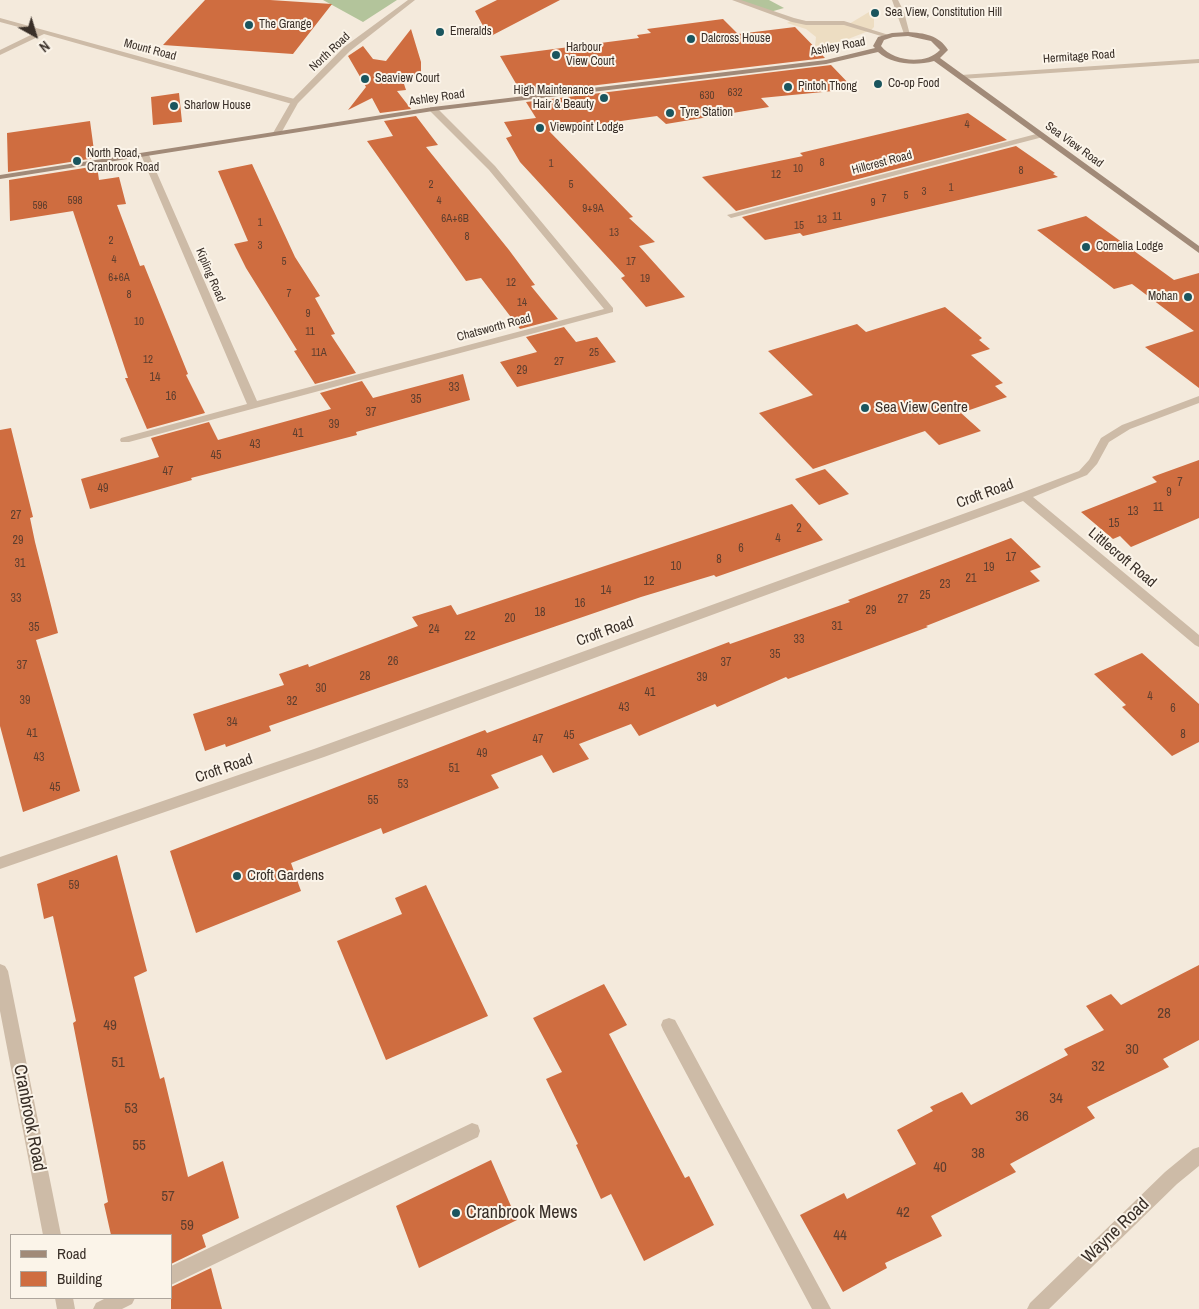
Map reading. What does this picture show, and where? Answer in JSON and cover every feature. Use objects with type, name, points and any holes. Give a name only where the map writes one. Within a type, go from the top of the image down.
[{"type":"main road","points":[[908,34],[929,38],[942,46],[944,50],[941,55],[935,58],[918,62],[899,60],[878,50],[877,42],[888,36],[908,34]]},
{"type":"main road","name":"Ashley Road","points":[[0,177],[433,109],[826,62],[878,50]]},
{"type":"main road","name":"Sea View Road","points":[[935,58],[1199,250]]},
{"type":"street","name":"North Road","points":[[277,133],[295,102],[347,48],[412,0]]},
{"type":"street","points":[[735,0],[792,20],[812,24],[844,23],[888,36]]},
{"type":"street","points":[[895,0],[908,34]]},
{"type":"street","name":"Mount Road","points":[[0,20],[295,102]]},
{"type":"street","points":[[0,53],[43,32]]},
{"type":"street","name":"Hermitage Road","points":[[961,77],[1199,61]]},
{"type":"street","name":"Chatsworth Road","points":[[125,440],[610,310],[492,168],[433,109]]},
{"type":"street","name":"Hillcrest Road","points":[[731,215],[1040,135]]},
{"type":"street","name":"Kipling Road","points":[[145,155],[252,405]]},
{"type":"street","name":"Croft Road","points":[[0,863],[319,753],[1025,496],[1083,473],[1105,440],[1126,427],[1199,399]]},
{"type":"street","name":"Littlecroft Road","points":[[1025,496],[1199,642]]},
{"type":"street","name":"Cranbrook Road","points":[[0,971],[52,1234]]},
{"type":"street","points":[[669,1025],[822,1309]]},
{"type":"street","points":[[172,1276],[472,1131]]},
{"type":"street","name":"Wayne Road","points":[[1036,1309],[1171,1178],[1199,1155]]},
{"type":"street","points":[[102,1309],[124,1299]]},
{"type":"green space","points":[[323,0],[397,0],[363,22]]},
{"type":"green space","points":[[735,0],[769,0],[784,8],[770,12]]},
{"type":"shaded area","points":[[874,9],[874,27],[871,30],[805,56],[815,46],[816,37],[806,29],[787,23],[792,20],[849,24]]},
{"type":"building","name":"The Grange","points":[[205,0],[270,0],[332,4],[293,54],[163,45]]},
{"type":"building","points":[[497,0],[560,0],[489,37],[475,11]]},
{"type":"building","points":[[723,19],[738,34],[795,27],[825,58],[522,94],[500,56],[639,38],[637,35],[651,33],[647,29]]},
{"type":"building","points":[[411,29],[421,62],[421,72],[403,81],[406,90],[397,91],[411,109],[380,113],[372,98],[348,110],[366,87],[348,56],[363,46],[373,59],[386,61]]},
{"type":"building","points":[[831,65],[854,89],[761,98],[769,107],[666,124],[657,116],[549,131],[633,217],[629,218],[655,242],[639,246],[685,297],[646,307],[621,278],[625,276],[520,162],[506,138],[512,136],[504,122],[536,118],[526,102]]},
{"type":"building","name":"Sharlow House","points":[[179,93],[182,122],[153,125],[151,97]]},
{"type":"building","points":[[968,113],[1007,140],[736,211],[702,177],[803,156],[800,153]]},
{"type":"building","points":[[416,116],[438,145],[426,147],[509,250],[535,285],[531,286],[558,319],[520,329],[481,278],[466,281],[367,141],[393,136],[384,121]]},
{"type":"building","points":[[90,121],[95,158],[8,172],[7,133]]},
{"type":"building","points":[[1016,146],[1058,177],[803,236],[800,233],[765,240],[742,217]]},
{"type":"building","points":[[252,164],[295,257],[320,296],[315,298],[335,334],[331,335],[356,373],[315,384],[294,351],[297,350],[246,268],[234,244],[248,241],[218,171]]},
{"type":"building","points":[[97,166],[99,180],[119,177],[126,204],[117,205],[140,266],[144,265],[188,374],[186,375],[205,413],[147,429],[125,378],[128,378],[73,211],[10,221],[9,180]]},
{"type":"building","points":[[1086,216],[1174,280],[1199,273],[1199,388],[1145,347],[1194,331],[1132,284],[1114,289],[1037,230]]},
{"type":"building","name":"Sea View Centre","points":[[945,307],[982,338],[979,340],[990,349],[971,355],[1003,383],[995,386],[1007,397],[961,413],[981,431],[939,445],[925,431],[813,469],[759,413],[813,395],[768,351],[857,324],[866,332]]},
{"type":"building","points":[[564,327],[576,342],[597,337],[616,362],[517,387],[500,362],[537,352],[526,337]]},
{"type":"building","points":[[463,374],[470,400],[356,432],[357,435],[191,478],[192,480],[90,509],[81,479],[159,457],[151,438],[209,422],[218,440],[331,409],[320,393],[362,381],[373,398]]},
{"type":"building","points":[[11,428],[33,517],[30,518],[35,542],[58,633],[36,640],[80,791],[23,812],[0,726],[0,430]]},
{"type":"building","points":[[1199,460],[1199,518],[1131,547],[1120,536],[1113,539],[1081,512],[1157,482],[1152,477]]},
{"type":"building","points":[[825,469],[849,494],[819,505],[795,479]]},
{"type":"building","points":[[792,504],[823,540],[716,577],[714,575],[641,597],[269,726],[271,731],[226,747],[225,744],[205,751],[193,714],[284,685],[279,674],[308,664],[309,667],[418,626],[412,617],[451,605],[457,615]]},
{"type":"building","points":[[1011,538],[1041,567],[1030,571],[1040,581],[926,626],[928,627],[788,679],[786,677],[717,707],[715,704],[639,736],[631,724],[579,744],[589,759],[553,773],[542,755],[491,775],[499,788],[383,834],[381,828],[291,863],[301,891],[196,933],[170,851],[485,730],[487,733],[729,642],[730,644],[850,602],[848,600]]},
{"type":"building","points":[[1142,653],[1199,704],[1199,742],[1172,756],[1122,707],[1126,705],[1094,674]]},
{"type":"building","points":[[117,855],[147,971],[134,977],[160,1079],[164,1077],[188,1177],[223,1161],[239,1218],[202,1235],[206,1247],[172,1264],[172,1234],[111,1234],[104,1204],[108,1202],[73,1023],[76,1021],[53,916],[44,919],[37,884]]},
{"type":"building","points":[[426,885],[488,1016],[386,1060],[337,941],[402,914],[395,898]]},
{"type":"building","points":[[1199,965],[1199,1040],[1163,1059],[1169,1067],[1087,1107],[1095,1118],[1010,1164],[1016,1172],[931,1216],[942,1236],[885,1263],[887,1268],[843,1292],[800,1215],[844,1193],[847,1199],[916,1164],[897,1130],[933,1111],[930,1107],[962,1092],[971,1105],[1068,1055],[1064,1049],[1104,1030],[1086,1006],[1111,994],[1121,1005]]},
{"type":"building","points":[[604,984],[627,1025],[609,1034],[685,1178],[689,1176],[714,1225],[644,1261],[611,1194],[601,1199],[576,1145],[578,1144],[546,1079],[562,1072],[533,1018]]},
{"type":"building","name":"Cranbrook Mews","points":[[491,1160],[517,1220],[419,1268],[396,1206]]},
{"type":"building","points":[[211,1268],[222,1309],[171,1309],[172,1287]]},
{"type":"place","name":"Sea View, Constitution Hill","points":[[875,13]]},
{"type":"place","name":"The Grange","points":[[249,25]]},
{"type":"place","name":"Emeralds","points":[[440,32]]},
{"type":"place","name":"Dalcross House","points":[[691,39]]},
{"type":"place","name":"Harbour View Court","points":[[556,55]]},
{"type":"place","name":"Seaview Court","points":[[365,79]]},
{"type":"place","name":"Co-op Food","points":[[878,84]]},
{"type":"place","name":"Pintoh Thong","points":[[788,87]]},
{"type":"place","name":"High Maintenance Hair & Beauty","points":[[604,98]]},
{"type":"place","name":"Sharlow House","points":[[174,106]]},
{"type":"place","name":"Tyre Station","points":[[670,113]]},
{"type":"place","name":"Viewpoint Lodge","points":[[540,128]]},
{"type":"place","name":"North Road, Cranbrook Road","points":[[77,161]]},
{"type":"place","name":"Cornelia Lodge","points":[[1086,247]]},
{"type":"place","name":"Mohan","points":[[1188,297]]},
{"type":"place","name":"Sea View Centre","points":[[865,408]]},
{"type":"place","name":"Croft Gardens","points":[[237,876]]},
{"type":"place","name":"Cranbrook Mews","points":[[456,1213]]}]
